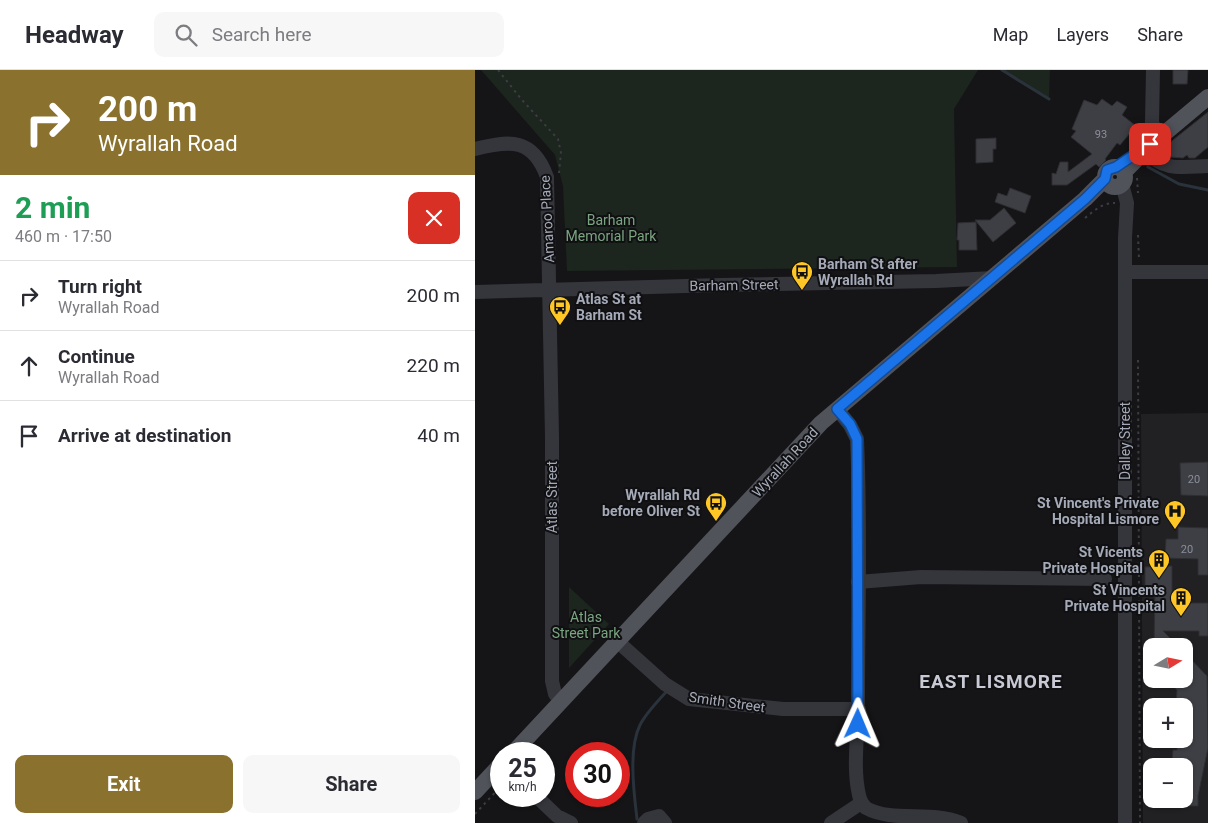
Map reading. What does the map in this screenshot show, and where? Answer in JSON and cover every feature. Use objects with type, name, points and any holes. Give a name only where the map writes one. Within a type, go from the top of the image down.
[{"type":"main road","name":"Wyrallah Road","points":[[523,742],[821,423],[1085,199],[1115,179],[1145,146],[1152,144],[1208,97]]},
{"type":"main road","points":[[475,792],[490,776]]},
{"type":"street","points":[[1153,70],[1153,160],[1164,166],[1208,166]]},
{"type":"street","name":"Amaroo Place","points":[[475,149],[497,144],[516,144],[530,150],[541,161],[547,177],[550,290]]},
{"type":"street","name":"Dalley Street","points":[[1115,179],[1125,238]]},
{"type":"street","name":"Dalley Street","points":[[1115,179],[1127,202],[1125,238],[1125,823]]},
{"type":"street","points":[[1125,272],[1208,272]]},
{"type":"street","name":"Barham Street","points":[[475,292],[993,278]]},
{"type":"street","name":"Atlas Street","points":[[550,290],[552,681],[555,694],[562,701]]},
{"type":"street","points":[[837,409],[850,424],[857,439],[859,709],[857,770],[861,803],[873,813],[883,817],[897,819],[952,819],[961,823]]},
{"type":"street","points":[[858,582],[921,577],[1105,579]]},
{"type":"street","name":"Smith Street","points":[[617,640],[665,684],[689,699],[783,709],[859,709]]},
{"type":"street","points":[[831,823],[861,803]]},
{"type":"street","points":[[548,807],[557,816],[571,823]]},
{"type":"street","points":[[644,823],[648,819],[659,816],[665,823]]},
{"type":"path","points":[[498,70],[522,100],[558,139],[561,153],[560,173],[547,177]]},
{"type":"path","points":[[1079,223],[1107,203],[1120,203]]},
{"type":"path","points":[[1138,352],[1140,823]]},
{"type":"path","points":[[475,814],[490,798]]},
{"type":"shaded area","name":"St Vincent's Private Hospital Lismore","points":[[1208,413],[1208,823],[1143,823],[1141,414]]},
{"type":"green space","name":"Barham Memorial Park","points":[[481,70],[978,70],[954,109],[957,267],[567,271],[563,186],[555,155]]},
{"type":"green space","points":[[1002,70],[1050,70],[1049,99]]},
{"type":"green space","name":"Atlas Street Park","points":[[569,587],[609,624],[569,668]]},
{"type":"building","points":[[1173,70],[1188,70],[1187,84],[1173,84]]},
{"type":"building","points":[[1102,99],[1112,106],[1117,101],[1127,107],[1122,115],[1136,126],[1120,145],[1117,143],[1099,167],[1096,164],[1067,185],[1052,185],[1052,173],[1056,174],[1060,162],[1068,162],[1068,172],[1092,154],[1071,137],[1076,131],[1072,129],[1084,100],[1097,105]]},
{"type":"building","points":[[1208,112],[1208,147],[1195,158],[1189,158],[1187,155],[1183,158],[1170,157],[1163,148]]},
{"type":"building","points":[[996,138],[996,149],[993,149],[993,162],[976,163],[976,139]]},
{"type":"building","points":[[1010,188],[1031,196],[1025,213],[995,202],[998,193],[1007,196]]},
{"type":"building","points":[[1004,208],[1016,223],[993,242],[975,220],[990,220]]},
{"type":"building","points":[[976,222],[977,250],[959,250],[959,240],[957,240],[958,223]]},
{"type":"building","points":[[1208,462],[1208,496],[1181,495],[1180,463]]},
{"type":"building","name":"St Vincents Private Hospital","points":[[1178,527],[1208,528],[1208,575],[1198,575],[1198,559],[1165,558],[1166,539],[1178,539]]},
{"type":"building","name":"St Vincents Private Hospital","points":[[1172,566],[1172,603],[1208,603],[1208,636],[1199,636],[1199,631],[1163,631],[1170,638],[1154,638],[1155,591],[1145,591],[1145,567]]},
{"type":"building","points":[[1193,661],[1207,676],[1208,748],[1198,796],[1198,806],[1193,806],[1193,758],[1172,758],[1173,750],[1177,750],[1177,748],[1193,748],[1193,698],[1176,698],[1177,690],[1175,688],[1193,688]]},
{"type":"waterway","points":[[1002,70],[1049,99]]},
{"type":"waterway","points":[[1148,167],[1179,184],[1208,190]]},
{"type":"waterway","points":[[637,819],[633,771],[636,735],[645,716],[667,691]]},
{"type":"place","name":"Barham St after Wyrallah Rd","points":[[802,291]]},
{"type":"place","name":"Atlas St at Barham St","points":[[560,326]]},
{"type":"place","name":"Wyrallah Rd before Oliver St","points":[[716,522]]},
{"type":"place","name":"St Vincent's Private Hospital Lismore","points":[[1175,530]]},
{"type":"place","name":"St Vicents Private Hospital","points":[[1159,579]]},
{"type":"place","name":"St Vincents Private Hospital","points":[[1181,617]]},
{"type":"district","name":"EAST LISMORE","points":[[991,681]]},
{"type":"route","points":[[858,724],[857,439],[850,424],[837,409],[1085,199],[1105,179],[1105,172],[1107,170],[1116,167],[1150,144]]}]
